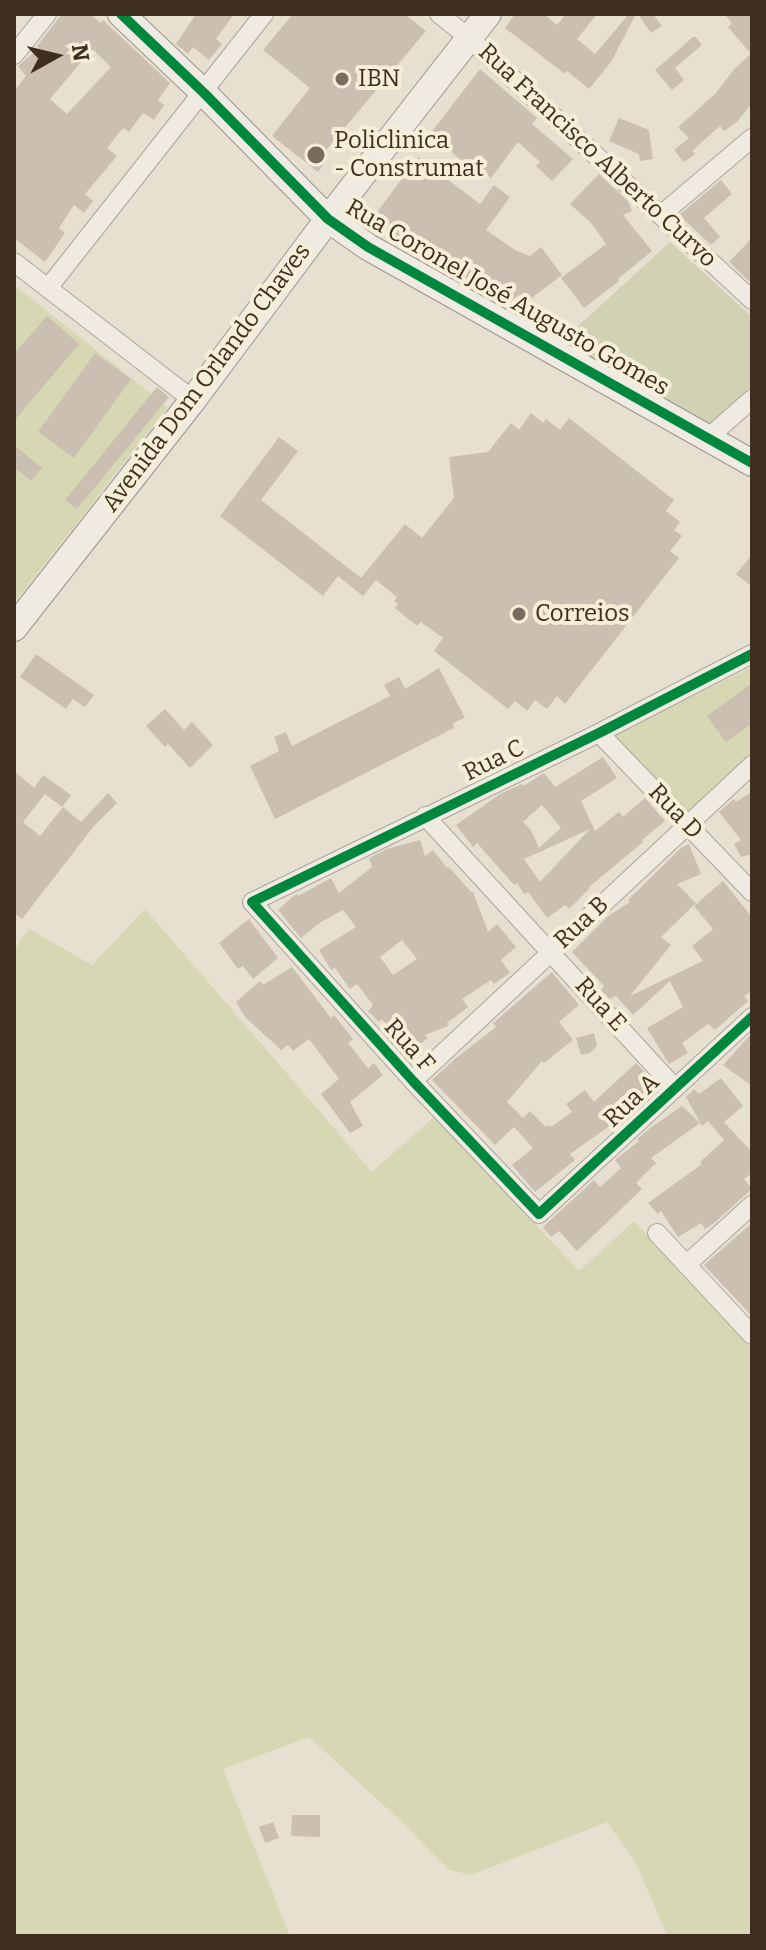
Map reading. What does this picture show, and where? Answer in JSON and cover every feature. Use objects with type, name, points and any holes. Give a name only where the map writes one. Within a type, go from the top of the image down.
[{"type":"street","points":[[14,55],[47,14]]},
{"type":"street","name":"Rua Coronel José Augusto Gomes","points":[[121,14],[328,219],[368,247],[752,463]]},
{"type":"street","points":[[48,288],[264,14]]},
{"type":"street","name":"Rua Francisco Alberto Curvo","points":[[439,14],[662,214],[752,300]]},
{"type":"street","name":"Avenida Dom Orlando Chaves","points":[[14,628],[488,14]]},
{"type":"street","points":[[662,214],[752,138]]},
{"type":"street","points":[[14,262],[193,400]]},
{"type":"street","points":[[709,437],[752,399]]},
{"type":"street","name":"Rua C","points":[[252,902],[599,733],[752,654]]},
{"type":"street","name":"Rua D","points":[[599,733],[752,892]]},
{"type":"street","name":"Rua B","points":[[413,1081],[752,765]]},
{"type":"street","name":"Rua E","points":[[425,816],[675,1088]]},
{"type":"street","name":"Rua F","points":[[252,902],[413,1081],[539,1214]]},
{"type":"street","name":"Rua A","points":[[539,1214],[752,1017]]},
{"type":"street","points":[[687,1264],[752,1205]]},
{"type":"street","points":[[657,1233],[752,1335]]},
{"type":"green space","points":[[670,242],[752,317],[752,391],[714,429],[563,340]]},
{"type":"green space","points":[[14,285],[168,407],[14,603]]},
{"type":"green space","points":[[752,667],[752,758],[689,816],[613,735]]},
{"type":"green space","points":[[145,909],[372,1172],[435,1116],[579,1271],[634,1221],[752,1349],[752,1936],[667,1936],[636,1863],[607,1822],[471,1875],[449,1870],[309,1737],[223,1769],[290,1936],[14,1936],[14,950],[29,929],[92,965]]},
{"type":"building","points":[[62,14],[90,14],[101,23],[103,20],[170,83],[158,100],[164,105],[154,120],[143,113],[129,132],[123,128],[107,148],[117,156],[85,194],[93,201],[84,213],[74,205],[59,228],[65,233],[45,262],[14,238],[14,91],[26,76],[18,66],[39,48],[37,46]],"holes":[[[92,49],[111,67],[67,114],[50,99]]]},
{"type":"building","points":[[196,14],[234,14],[216,39],[222,44],[209,60],[193,47],[188,54],[176,44]]},
{"type":"building","name":"IBN","points":[[293,14],[405,14],[426,31],[321,156],[326,161],[318,172],[272,136],[310,88],[263,50]]},
{"type":"building","points":[[515,14],[544,14],[557,25],[566,14],[597,14],[577,39],[595,54],[629,14],[636,14],[611,62],[589,89],[505,28]]},
{"type":"building","points":[[638,14],[653,14],[662,26],[651,33]]},
{"type":"building","points":[[724,14],[752,14],[752,103],[737,122],[724,131],[720,126],[684,162],[674,150],[689,138],[678,127],[716,93],[734,69],[751,54],[728,27],[732,23]]},
{"type":"building","points":[[693,37],[702,45],[675,68],[684,80],[672,90],[655,70]]},
{"type":"building","points":[[480,69],[537,118],[532,124],[573,159],[552,181],[536,166],[540,162],[518,142],[491,178],[468,162],[466,164],[430,134]]},
{"type":"building","points":[[619,118],[649,130],[653,159],[640,161],[639,154],[609,141]]},
{"type":"building","points":[[418,157],[480,204],[494,185],[510,197],[486,230],[515,250],[530,256],[541,247],[562,275],[525,303],[519,295],[506,304],[488,282],[481,292],[453,274],[451,276],[372,219]]},
{"type":"building","points":[[599,174],[628,201],[632,211],[623,215],[652,251],[584,308],[561,278],[606,244],[591,223],[570,204]]},
{"type":"building","points":[[721,180],[732,194],[704,218],[720,237],[711,245],[679,215]]},
{"type":"building","points":[[752,238],[752,284],[729,262]]},
{"type":"building","points":[[47,316],[79,344],[14,421],[14,354]]},
{"type":"building","points":[[95,353],[131,379],[74,458],[38,432]]},
{"type":"building","points":[[157,387],[169,397],[77,509],[65,500]]},
{"type":"building","name":"Correios","points":[[531,413],[543,423],[546,419],[560,430],[569,418],[674,500],[666,511],[680,522],[674,530],[682,536],[670,551],[679,558],[565,704],[557,696],[547,709],[535,700],[527,711],[515,701],[508,709],[434,651],[443,638],[421,622],[417,626],[395,608],[397,597],[376,580],[363,596],[338,576],[323,596],[220,516],[279,437],[298,451],[261,500],[361,578],[405,524],[422,538],[454,498],[449,457],[488,452],[511,423],[519,430]]},
{"type":"building","points":[[14,445],[42,468],[31,481],[14,467]]},
{"type":"building","points":[[752,555],[752,587],[736,574]]},
{"type":"building","points":[[36,654],[94,695],[85,707],[73,699],[66,709],[20,677]]},
{"type":"building","points":[[439,668],[465,718],[453,723],[454,728],[275,819],[250,766],[279,751],[274,737],[286,732],[292,746],[390,696],[384,685],[399,677],[405,689]]},
{"type":"building","points":[[752,683],[752,723],[726,742],[707,716]]},
{"type":"building","points":[[165,709],[184,730],[192,722],[213,745],[190,768],[146,726]]},
{"type":"building","points":[[603,757],[617,778],[581,801],[595,831],[619,812],[623,817],[645,798],[665,821],[589,887],[569,909],[565,905],[547,918],[528,892],[524,894],[517,883],[514,885],[477,843],[473,847],[456,825],[500,794],[523,786],[544,773],[555,787]],"holes":[[[542,805],[561,828],[539,848],[531,830],[523,822]],[[590,829],[540,882],[524,859]]]},
{"type":"building","points":[[14,771],[34,788],[43,775],[71,795],[62,807],[45,794],[23,822],[40,836],[63,807],[81,822],[108,793],[117,803],[94,826],[22,919],[14,913]]},
{"type":"building","points":[[752,792],[752,854],[741,857],[734,844],[741,840],[719,812],[734,799],[736,802]]},
{"type":"building","points":[[420,840],[425,856],[433,850],[473,892],[488,932],[497,924],[516,947],[501,960],[510,973],[494,984],[491,980],[462,999],[468,1007],[447,1023],[448,1026],[425,1035],[428,1038],[409,1053],[382,1019],[379,1022],[368,1011],[373,1005],[357,984],[350,989],[335,968],[331,970],[319,950],[356,927],[343,910],[301,938],[278,910],[296,894],[298,896],[331,878],[339,893],[372,867],[369,858],[387,849]],"holes":[[[402,940],[417,959],[393,975],[380,957]]]},
{"type":"building","points":[[689,844],[701,874],[677,884],[696,903],[661,937],[671,945],[630,996],[703,961],[692,946],[713,929],[694,906],[723,881],[752,917],[752,991],[744,996],[748,1001],[715,1030],[708,1024],[682,1043],[688,1053],[669,1064],[647,1028],[683,1007],[670,981],[633,1015],[616,996],[610,999],[601,990],[604,986],[572,952],[607,917],[630,902],[628,900],[681,848]]},
{"type":"building","points":[[249,919],[278,958],[253,979],[243,966],[238,969],[219,943]]},
{"type":"building","points":[[292,967],[331,1018],[334,1015],[353,1039],[348,1043],[368,1068],[374,1063],[383,1075],[350,1102],[363,1126],[350,1133],[321,1094],[339,1079],[309,1039],[293,1051],[288,1045],[281,1050],[245,1017],[236,1002],[260,981],[263,985]]},
{"type":"building","points":[[552,972],[579,1005],[559,1022],[573,1040],[544,1063],[542,1061],[507,1102],[523,1118],[530,1111],[546,1127],[551,1127],[572,1112],[566,1104],[585,1090],[594,1102],[636,1063],[656,1085],[618,1120],[570,1154],[575,1160],[535,1192],[512,1165],[533,1148],[514,1127],[495,1145],[432,1080],[496,1027],[493,1023]]},
{"type":"building","points":[[594,1033],[597,1046],[590,1053],[581,1055],[576,1038]]},
{"type":"building","points":[[752,1033],[752,1086],[723,1065]]},
{"type":"building","points":[[721,1078],[743,1106],[724,1122],[752,1152],[752,1173],[744,1179],[752,1189],[713,1224],[705,1229],[701,1223],[678,1237],[661,1211],[658,1214],[648,1203],[702,1164],[700,1162],[724,1140],[708,1121],[702,1126],[686,1097],[694,1089],[699,1094]]},
{"type":"building","points":[[682,1106],[700,1123],[651,1158],[656,1163],[636,1183],[642,1189],[577,1251],[559,1231],[551,1237],[543,1227],[594,1180],[600,1187],[621,1168],[615,1160],[650,1128]]},
{"type":"building","points":[[752,1223],[752,1316],[704,1265]]},
{"type":"building","points":[[292,1815],[320,1815],[320,1837],[291,1836]]},
{"type":"building","points":[[273,1822],[279,1838],[265,1843],[259,1827]]},
{"type":"cycle path","points":[[121,14],[328,219],[368,247],[752,463]]},
{"type":"cycle path","points":[[752,654],[599,733],[252,902],[413,1081],[539,1214],[752,1017]]},
{"type":"place","name":"IBN","points":[[342,79]]},
{"type":"place","name":"Policlinica - Construmat","points":[[316,155]]},
{"type":"place","name":"Correios","points":[[519,614]]}]
